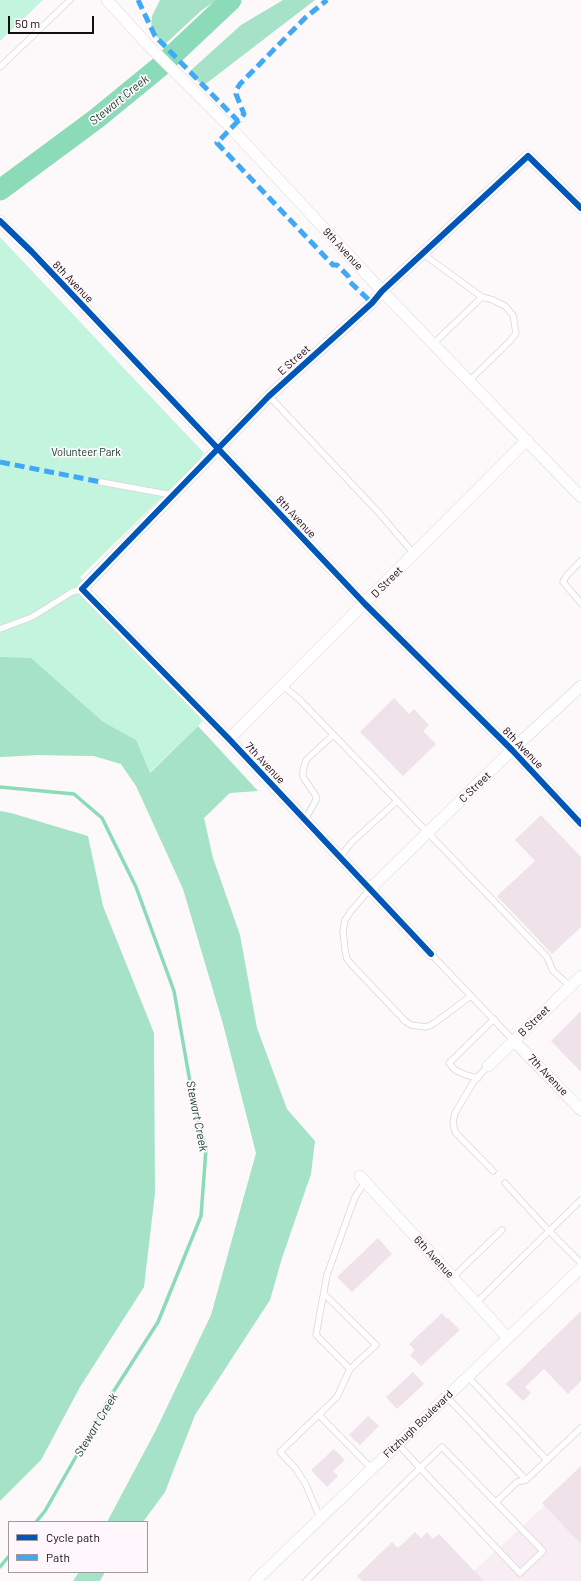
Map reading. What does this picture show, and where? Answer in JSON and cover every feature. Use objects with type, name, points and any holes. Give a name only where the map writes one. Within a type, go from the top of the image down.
[{"type":"street","name":"9th Avenue","points":[[107,0],[147,44],[231,128],[382,291],[581,497]]},
{"type":"street","name":"E Street","points":[[82,589],[269,396],[528,156],[581,208]]},
{"type":"street","name":"8th Avenue","points":[[2,223],[365,604],[512,750],[581,824]]},
{"type":"street","name":"D Street","points":[[229,739],[527,440]]},
{"type":"street","name":"7th Avenue","points":[[82,589],[229,739],[431,954]]},
{"type":"street","name":"C Street","points":[[370,889],[512,750],[581,686]]},
{"type":"street","name":"B Street","points":[[488,1066],[581,976]]},
{"type":"street","name":"7th Avenue","points":[[514,1041],[581,1110]]},
{"type":"street","name":"6th Avenue","points":[[363,1179],[508,1338]]},
{"type":"street","name":"Fitzhugh Boulevard","points":[[261,1579],[320,1518],[581,1268]]},
{"type":"lane","points":[[0,68],[70,0]]},
{"type":"lane","points":[[423,254],[482,297],[493,300],[504,306],[513,315],[516,333],[510,341],[469,381]]},
{"type":"lane","points":[[433,344],[482,297]]},
{"type":"lane","points":[[269,396],[380,514],[414,554]]},
{"type":"lane","points":[[101,482],[172,495]]},
{"type":"lane","points":[[581,562],[567,575],[563,582],[581,603]]},
{"type":"lane","points":[[0,629],[32,617],[72,592],[82,589]]},
{"type":"lane","points":[[283,686],[299,700],[547,957],[553,971],[570,986]]},
{"type":"lane","points":[[305,820],[316,800],[316,796],[303,777],[303,770],[306,760],[333,735]]},
{"type":"lane","points":[[340,857],[352,842],[397,801]]},
{"type":"lane","points":[[370,889],[351,911],[346,920],[343,931],[344,950],[347,959],[352,965],[405,1021],[411,1025],[419,1027],[433,1024],[471,996]]},
{"type":"lane","points":[[431,954],[514,1041]]},
{"type":"lane","points":[[478,1078],[455,1070],[449,1063],[494,1020]]},
{"type":"lane","points":[[488,1066],[478,1078],[455,1113],[453,1122],[455,1132],[493,1171]]},
{"type":"lane","points":[[350,1369],[316,1335],[328,1275],[350,1209],[363,1179]]},
{"type":"lane","points":[[505,1183],[581,1263]]},
{"type":"lane","points":[[476,1303],[581,1200]]},
{"type":"lane","points":[[452,1278],[502,1230]]},
{"type":"lane","points":[[320,1518],[306,1485],[296,1469],[280,1452],[337,1397],[350,1369],[376,1345],[324,1294]]},
{"type":"lane","points":[[468,1377],[547,1460]]},
{"type":"lane","points":[[447,1397],[526,1480]]},
{"type":"lane","points":[[319,1415],[372,1469]]},
{"type":"lane","points":[[496,1502],[517,1482],[526,1480],[581,1428]]},
{"type":"lane","points":[[306,1581],[420,1468],[442,1447],[544,1551],[520,1573],[420,1468],[398,1444]]},
{"type":"shaded area","points":[[581,1472],[581,1581],[463,1581]]},
{"type":"green space","points":[[0,0],[43,0],[0,41]]},
{"type":"green space","points":[[160,0],[217,0],[202,10],[164,45],[151,30],[152,16]]},
{"type":"green space","points":[[283,0],[315,0],[203,86],[189,72],[241,25]]},
{"type":"green space","name":"Volunteer Park","points":[[0,237],[204,453],[195,465],[80,577],[98,600],[209,715],[136,786],[121,764],[94,756],[37,755],[0,757]]},
{"type":"green space","points":[[0,657],[31,658],[103,722],[136,740],[150,773],[198,726],[258,791],[230,793],[204,818],[213,858],[240,935],[257,1028],[287,1109],[315,1141],[311,1174],[282,1258],[270,1300],[195,1415],[165,1492],[144,1521],[108,1521],[156,1430],[211,1315],[256,1153],[223,1024],[183,889],[136,786],[121,764],[94,756],[37,755],[0,757]]},
{"type":"green space","points":[[0,811],[88,836],[103,906],[154,1033],[155,1193],[144,1287],[80,1387],[41,1460],[0,1501]]},
{"type":"green space","points":[[78,1573],[104,1573],[100,1581],[73,1581]]},
{"type":"building","points":[[394,698],[409,714],[414,709],[429,725],[423,731],[436,744],[403,776],[360,732]]},
{"type":"building","points":[[541,815],[581,857],[581,927],[552,954],[497,896],[535,861],[515,840]]},
{"type":"building","points":[[581,1011],[581,1072],[551,1041]]},
{"type":"building","points":[[378,1238],[392,1254],[352,1292],[337,1277]]},
{"type":"building","points":[[581,1311],[581,1381],[568,1394],[544,1369],[525,1387],[531,1393],[523,1401],[506,1384]]},
{"type":"building","points":[[442,1313],[460,1330],[421,1366],[410,1355],[415,1350],[409,1344]]},
{"type":"building","points":[[413,1372],[424,1384],[397,1409],[386,1397]]},
{"type":"building","points":[[368,1416],[379,1426],[360,1445],[349,1435]]},
{"type":"building","points":[[334,1449],[345,1460],[333,1471],[338,1476],[327,1487],[311,1470]]},
{"type":"building","points":[[581,1466],[581,1544],[542,1503]]},
{"type":"building","points":[[415,1532],[421,1538],[427,1532],[433,1539],[439,1534],[484,1581],[362,1581],[357,1576],[392,1542],[398,1548]]},
{"type":"waterway","name":"Stewart Creek","points":[[0,190],[96,119],[162,65],[231,0]]},
{"type":"waterway","name":"Stewart Creek","points":[[0,787],[74,794],[102,818],[136,887],[174,991],[193,1099],[206,1149],[201,1216],[158,1322],[110,1397],[45,1511],[37,1521]]},
{"type":"waterway","name":"Stewart Creek","points":[[0,1567],[8,1557]]},
{"type":"marked path","points":[[138,0],[155,36],[238,121],[244,114],[236,94],[240,84],[305,18],[327,0]]},
{"type":"marked path","points":[[238,121],[217,143],[333,265],[337,265],[348,276],[350,282],[372,303]]},
{"type":"marked path","points":[[0,462],[101,482]]},
{"type":"cycle path","points":[[431,954],[229,739],[82,589],[269,396],[372,303],[382,291],[528,156],[581,208]]},
{"type":"cycle path","points":[[0,221],[32,252],[365,604],[512,750],[581,824]]}]
